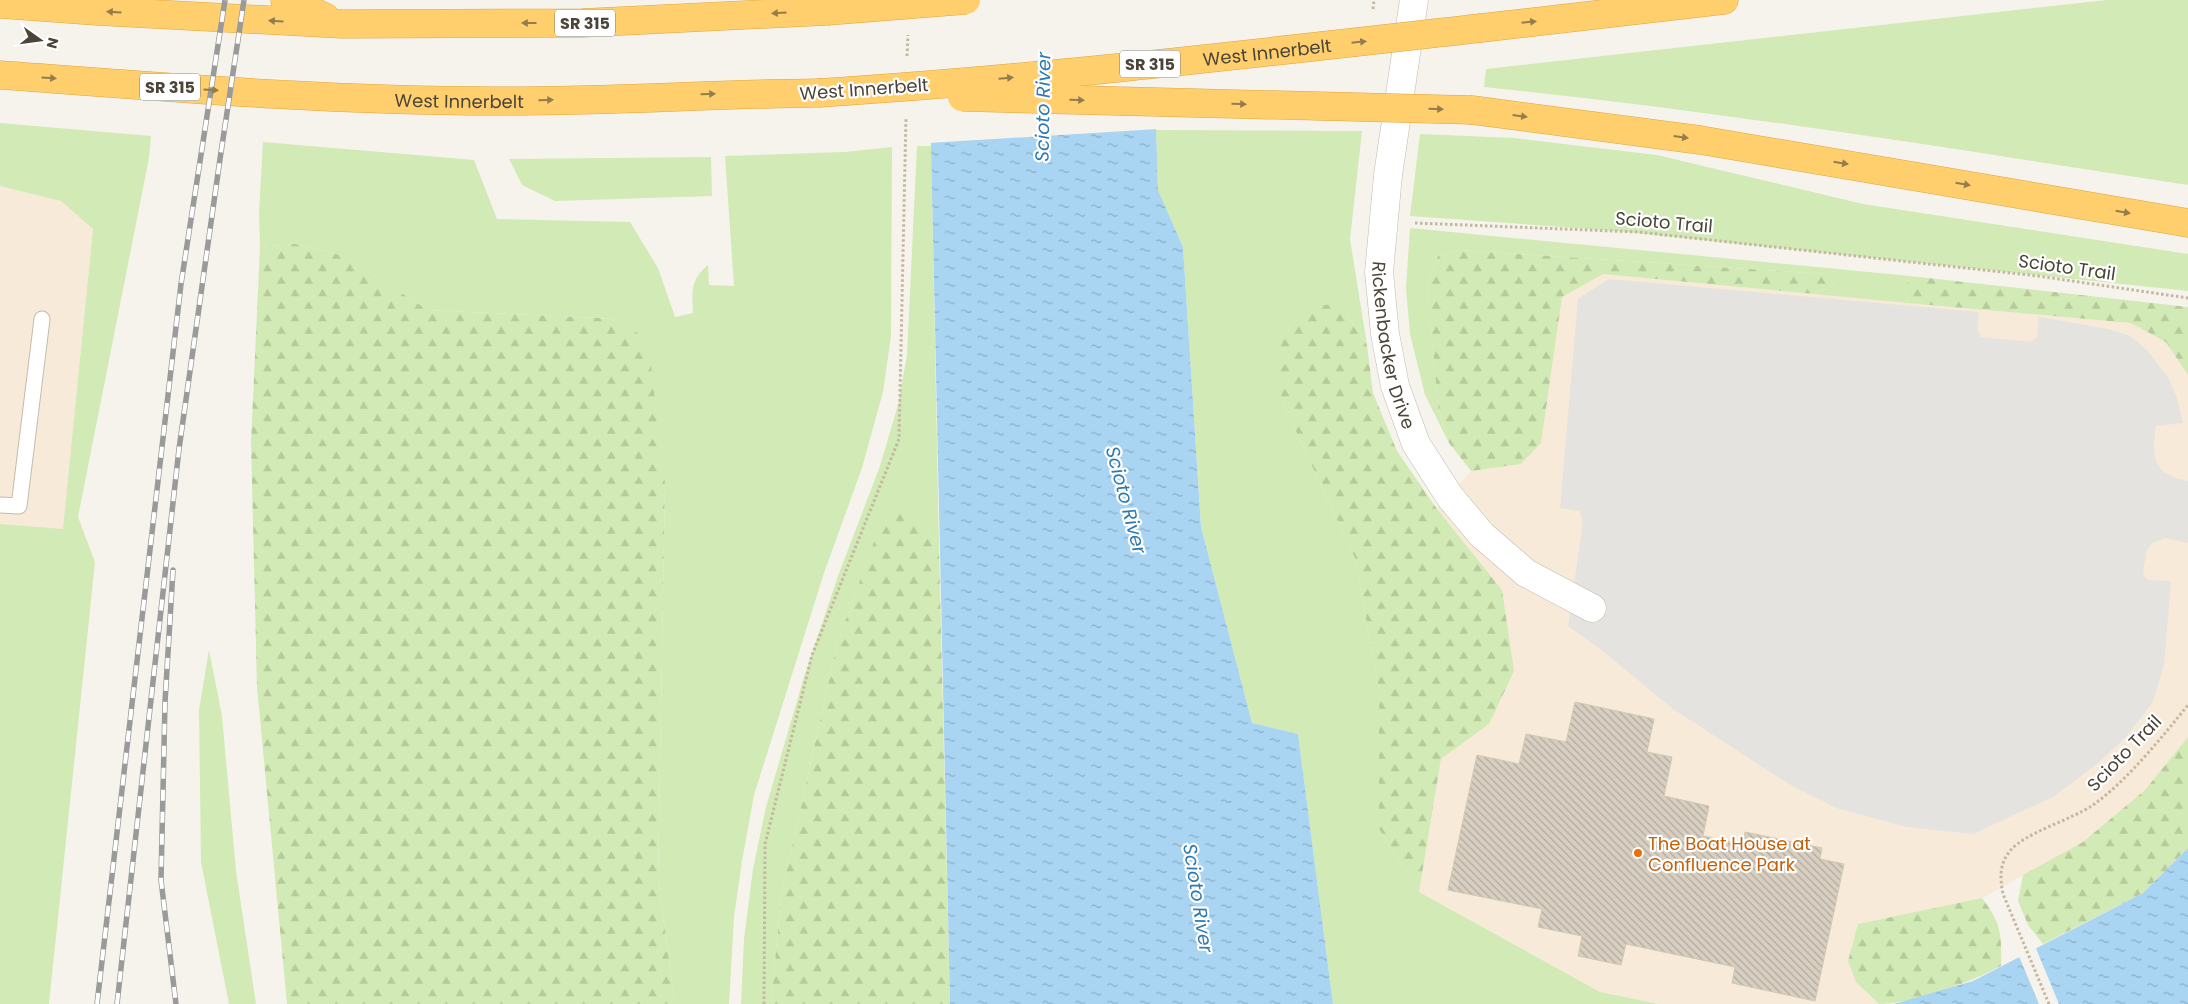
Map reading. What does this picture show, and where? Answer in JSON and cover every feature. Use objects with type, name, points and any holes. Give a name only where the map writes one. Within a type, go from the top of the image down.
[{"type":"highway","points":[[285,0],[342,24]]},
{"type":"highway","points":[[827,11],[893,0]]},
{"type":"highway","name":"SR 315","points":[[0,4],[342,24],[582,23],[827,11],[966,0]]},
{"type":"highway","name":"West Innerbelt","points":[[0,74],[350,98],[494,101],[712,94],[818,93],[896,88],[1223,57],[1724,0]]},
{"type":"highway","points":[[818,93],[1472,110],[1709,142],[2188,223]]},
{"type":"street","name":"Rickenbacker Drive","points":[[1414,0],[1382,222],[1379,272],[1385,334],[1395,386],[1416,444],[1450,497],[1482,535],[1526,573],[1592,608]]},
{"type":"lane","points":[[0,505],[20,506],[42,319]]},
{"type":"path","points":[[1373,10],[1374,0]]},
{"type":"path","points":[[907,57],[908,29]]},
{"type":"path","points":[[764,1004],[764,844],[812,655],[899,439],[906,115]]},
{"type":"path","name":"Scioto Trail","points":[[1382,222],[1638,232],[2038,276],[2188,298]]},
{"type":"path","name":"Scioto Trail","points":[[2049,1004],[2003,894],[1999,877],[2003,862],[2010,850],[2021,840],[2074,817],[2094,804],[2118,784],[2164,734],[2188,704]]},
{"type":"shaded area","points":[[0,186],[61,201],[93,228],[63,530],[0,524]]},
{"type":"shaded area","points":[[1603,274],[2131,323],[2167,342],[2188,375],[2188,737],[2145,790],[2083,842],[1982,898],[1858,924],[1856,982],[1879,1004],[1659,1004],[1600,992],[1419,892],[1441,759],[1489,724],[1502,590],[1437,509],[1471,471],[1521,464],[1541,443],[1562,296]]},
{"type":"shaded area","points":[[1609,279],[1979,312],[1977,330],[1981,337],[2031,342],[2037,337],[2039,317],[2108,329],[2130,336],[2147,350],[2169,379],[2177,398],[2183,423],[2156,426],[2154,442],[2155,459],[2162,471],[2175,478],[2188,481],[2188,543],[2165,538],[2152,543],[2146,552],[2143,575],[2148,580],[2171,581],[2164,665],[2153,702],[2127,736],[2097,764],[2053,797],[1973,834],[1907,827],[1836,808],[1789,784],[1673,709],[1599,648],[1568,626],[1583,521],[1579,511],[1560,508],[1578,299]]},
{"type":"green space","points":[[2107,0],[2188,0],[2188,185],[1749,119],[1484,87],[1486,69]]},
{"type":"green space","points":[[0,123],[151,136],[149,158],[78,517],[95,562],[49,1004],[0,1004],[0,524],[63,529],[93,229],[61,201],[0,186]]},
{"type":"green space","points":[[1156,130],[1362,131],[1350,239],[1367,345],[1346,313],[1281,399],[1355,558],[1379,690],[1379,829],[1419,892],[1600,992],[1659,1004],[1333,1004],[1298,734],[1252,723],[1201,527],[1183,247],[1158,190]]},
{"type":"green space","points":[[1420,134],[1514,138],[1657,155],[1863,204],[2188,254],[2188,291],[1618,231],[1410,216]]},
{"type":"green space","points":[[263,142],[474,160],[497,219],[630,222],[658,268],[675,317],[693,313],[693,286],[702,270],[708,265],[709,285],[734,286],[725,156],[845,152],[892,147],[891,336],[883,392],[862,468],[824,573],[754,795],[734,917],[729,1004],[675,1004],[658,878],[665,484],[618,319],[428,310],[344,256],[295,244],[260,247],[259,213]]},
{"type":"green space","points":[[917,146],[931,146],[939,547],[919,517],[880,526],[837,644],[781,897],[771,1004],[741,1004],[744,939],[753,869],[766,807],[804,677],[838,576],[880,466],[898,405],[907,355]]},
{"type":"green space","points":[[711,157],[712,196],[555,201],[522,185],[509,159]]},
{"type":"green space","points":[[1410,228],[1910,276],[1905,287],[1908,303],[1814,294],[1834,284],[1825,274],[1458,250],[1438,256],[1427,285],[1438,406],[1449,443],[1425,395],[1410,334],[1406,288]]},
{"type":"green space","points":[[295,244],[344,256],[428,310],[618,319],[648,341],[665,484],[658,878],[675,1004],[287,1004],[257,687],[251,442],[260,247]]},
{"type":"green space","points":[[1458,250],[1825,274],[1834,284],[1814,294],[1603,274],[1562,297],[1541,443],[1521,464],[1471,471],[1449,443],[1438,406],[1427,285],[1438,256]]},
{"type":"green space","points":[[1910,276],[2188,307],[2188,375],[2166,342],[2131,323],[1908,303],[1905,287]]},
{"type":"green space","points":[[1332,304],[1346,313],[1367,345],[1373,393],[1397,451],[1437,509],[1502,590],[1514,671],[1489,724],[1441,759],[1419,892],[1379,829],[1379,690],[1355,558],[1281,399],[1276,343],[1295,310]]},
{"type":"green space","points":[[899,511],[919,517],[939,547],[950,1004],[771,1004],[781,897],[837,644],[880,525]]},
{"type":"green space","points":[[209,650],[222,716],[236,871],[256,1004],[229,1004],[201,862],[199,710]]},
{"type":"green space","points":[[2188,737],[2188,848],[2143,893],[2043,944],[2028,925],[2018,901],[2023,875],[2083,842],[2145,790]]},
{"type":"green space","points":[[1982,898],[1997,922],[1999,929],[2001,966],[1942,991],[1893,1003],[1879,1004],[1856,982],[1848,961],[1858,924]]},
{"type":"water","name":"Scioto River","points":[[942,0],[1157,0],[1156,130],[1158,190],[1183,247],[1201,527],[1252,723],[1298,734],[1333,1004],[950,1004],[931,146]]},
{"type":"water","points":[[2188,848],[2188,1004],[1894,1004],[1973,981],[2143,893]]},
{"type":"pier","points":[[939,0],[1159,0],[1158,129],[929,143]]},
{"type":"pier","points":[[2035,946],[2059,1004],[2039,1004],[2018,954]]},
{"type":"building","name":"The Boat House at Confluence Park","points":[[1575,702],[1654,719],[1647,752],[1672,757],[1664,796],[1709,806],[1703,836],[1743,844],[1745,832],[1822,848],[1820,859],[1844,864],[1815,1001],[1732,983],[1735,967],[1626,944],[1621,965],[1578,956],[1582,936],[1538,927],[1542,909],[1448,890],[1477,755],[1519,764],[1526,734],[1566,742]]},
{"type":"railway","points":[[97,1004],[181,284],[225,0]]},
{"type":"railway","points":[[117,1004],[179,449],[244,0]]},
{"type":"railway","points":[[173,570],[165,702],[161,880],[176,1004]]},
{"type":"place","name":"The Boat House at Confluence Park","points":[[1638,853]]}]
